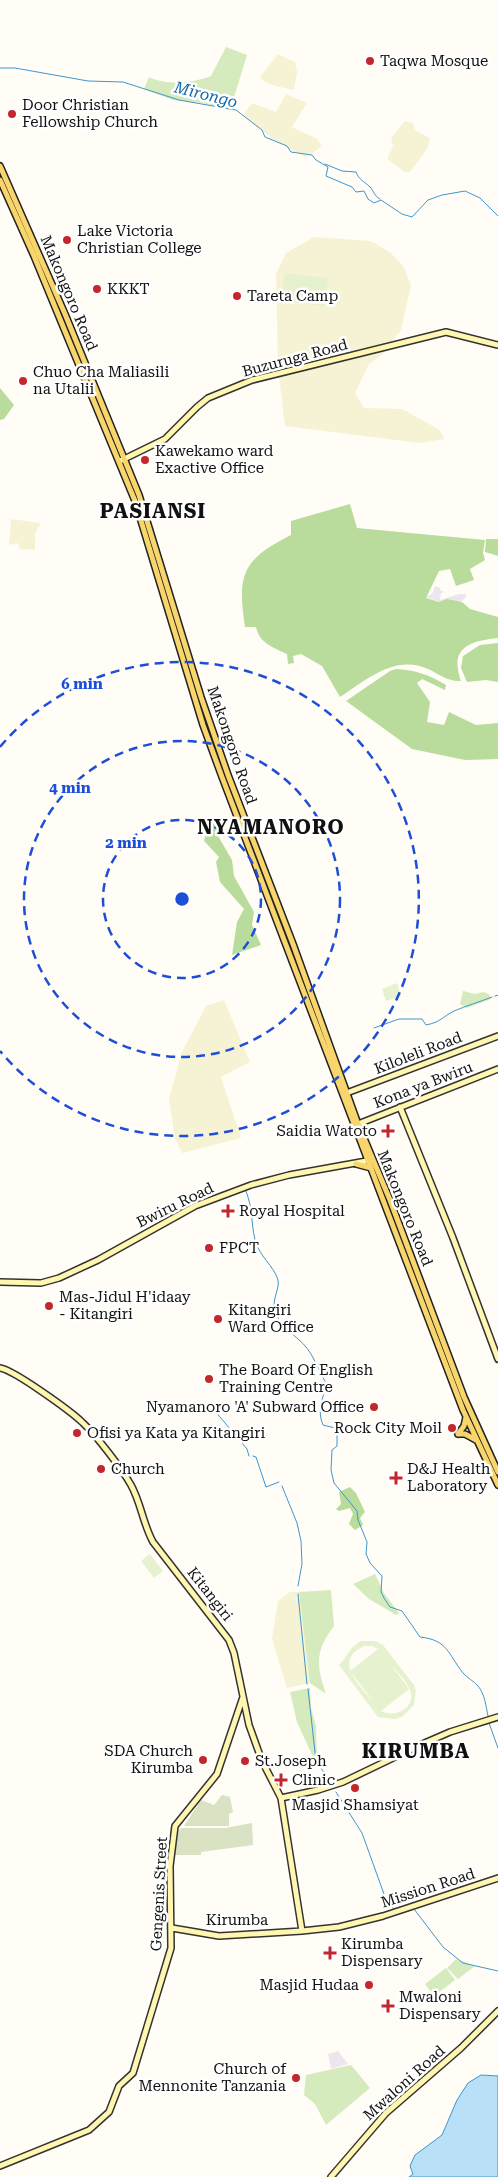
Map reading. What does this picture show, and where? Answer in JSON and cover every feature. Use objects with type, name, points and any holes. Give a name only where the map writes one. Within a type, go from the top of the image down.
[{"type":"main road","name":"Makongoro Road","points":[[0,166],[62,307],[138,495],[201,697],[228,774],[293,944],[363,1152],[370,1161],[371,1168],[466,1418],[498,1484]]},
{"type":"main road","name":"Makongoro Road","points":[[0,180],[34,256],[135,501],[158,562]]},
{"type":"main road","name":"Buzuruga Road","points":[[118,462],[165,438],[208,398],[252,380],[446,332],[498,345]]},
{"type":"main road","name":"Kiloleli Road","points":[[344,1094],[498,1036]]},
{"type":"main road","name":"Kona ya Bwiru","points":[[358,1124],[498,1068]]},
{"type":"main road","name":"Makongoro Road","points":[[344,1094],[358,1124],[370,1161],[390,1200],[464,1397],[498,1472]]},
{"type":"main road","points":[[400,1107],[453,1238],[498,1359]]},
{"type":"main road","points":[[356,1164],[361,1159],[363,1152]]},
{"type":"main road","name":"Bwiru Road","points":[[0,1282],[41,1283],[58,1278],[98,1260],[164,1222],[213,1199],[267,1181],[370,1161]]},
{"type":"main road","points":[[356,1164],[371,1168]]},
{"type":"main road","name":"Kitangiri","points":[[0,1368],[13,1373],[84,1424],[126,1477],[135,1493],[153,1542],[229,1640],[249,1725],[258,1752],[281,1798],[302,1931]]},
{"type":"main road","points":[[466,1418],[464,1426],[458,1434],[466,1434],[476,1440]]},
{"type":"main road","name":"Gengenis Street","points":[[0,2166],[83,2133],[104,2117],[113,2105],[119,2086],[131,2076],[171,1948],[170,1866],[174,1826],[217,1774],[243,1696]]},
{"type":"main road","points":[[281,1798],[343,1782],[382,1765],[420,1745],[498,1717]]},
{"type":"main road","name":"Mission Road","points":[[302,1931],[366,1921],[498,1878]]},
{"type":"main road","name":"Kirumba","points":[[172,1928],[219,1936],[302,1931]]},
{"type":"main road","name":"Mwaloni Road","points":[[332,2177],[386,2113],[461,2048],[498,2011]]},
{"type":"shaded area","points":[[278,54],[295,62],[297,72],[294,90],[275,86],[265,82],[260,77]]},
{"type":"shaded area","points":[[286,94],[307,103],[292,127],[317,139],[322,146],[306,158],[271,138],[243,115],[252,103],[276,112]]},
{"type":"shaded area","points":[[405,121],[413,123],[415,130],[430,138],[428,148],[410,172],[405,172],[387,159],[393,146],[391,138]]},
{"type":"shaded area","points":[[314,237],[371,241],[391,253],[403,266],[411,285],[401,330],[384,353],[369,364],[355,393],[364,408],[402,409],[440,430],[444,439],[419,443],[285,426],[278,367],[276,274],[286,253]]},
{"type":"shaded area","points":[[11,519],[41,523],[35,534],[35,550],[20,549],[18,543],[9,545]]},
{"type":"shaded area","points":[[435,586],[441,588],[440,590],[444,592],[441,593],[440,600],[459,594],[466,594],[466,597],[462,601],[457,602],[440,602],[425,597],[432,594]]},
{"type":"shaded area","points":[[224,1000],[250,1062],[221,1077],[241,1138],[182,1153],[175,1138],[169,1099],[182,1052],[206,1006]]},
{"type":"shaded area","points":[[290,1592],[299,1592],[310,1683],[287,1688],[272,1639],[278,1601]]},
{"type":"shaded area","points":[[338,2051],[348,2064],[331,2069],[328,2054]]},
{"type":"green space","points":[[226,47],[247,55],[230,110],[203,103],[173,100],[144,89],[149,77],[164,82],[180,82],[211,76]]},
{"type":"green space","points":[[285,273],[328,278],[324,306],[281,300]]},
{"type":"green space","points":[[0,388],[14,405],[4,419],[0,420]]},
{"type":"green space","points":[[350,504],[357,528],[485,540],[483,553],[485,560],[470,569],[474,580],[456,586],[450,569],[439,571],[426,598],[439,602],[447,599],[462,602],[470,609],[498,617],[498,638],[470,644],[460,654],[458,670],[461,681],[448,679],[416,665],[404,665],[381,671],[340,697],[322,666],[301,654],[293,656],[294,663],[288,664],[287,654],[264,641],[256,627],[245,627],[242,594],[243,581],[253,561],[262,552],[291,535],[291,521]]},
{"type":"green space","points":[[486,539],[498,539],[498,556],[485,552]]},
{"type":"green space","points":[[498,643],[498,682],[486,680],[467,682],[461,668],[463,656],[480,645]]},
{"type":"green space","points":[[396,669],[422,674],[446,685],[445,690],[422,679],[417,683],[430,702],[427,722],[444,725],[449,712],[476,725],[498,723],[498,759],[465,760],[412,749],[346,701],[390,671]]},
{"type":"green space","points":[[203,820],[217,821],[218,836],[232,860],[234,876],[254,912],[252,925],[261,945],[232,955],[237,922],[244,909],[220,882],[216,862],[219,857],[204,841],[206,833]]},
{"type":"green space","points":[[397,983],[401,996],[386,1001],[382,989]]},
{"type":"green space","points":[[463,991],[475,994],[483,992],[489,994],[491,999],[467,1008],[460,1004]]},
{"type":"green space","points":[[350,1487],[356,1493],[365,1512],[360,1518],[363,1525],[355,1530],[349,1524],[353,1514],[350,1508],[339,1511],[336,1509],[341,1504],[339,1492]]},
{"type":"green space","points":[[150,1554],[163,1571],[154,1578],[141,1561]]},
{"type":"green space","points":[[375,1574],[384,1593],[399,1613],[396,1615],[369,1599],[353,1584]]},
{"type":"green space","points":[[331,1590],[334,1626],[323,1643],[319,1659],[320,1675],[326,1694],[310,1683],[299,1592]]},
{"type":"green space","points":[[361,1641],[375,1641],[383,1645],[414,1685],[416,1691],[414,1705],[402,1717],[394,1719],[378,1717],[339,1665],[356,1644]],"holes":[[[364,1646],[372,1646],[378,1649],[351,1670],[349,1666],[350,1659],[355,1652]],[[389,1662],[409,1688],[411,1701],[404,1710],[399,1712],[387,1713],[381,1711],[409,1689]],[[352,1673],[374,1702],[362,1689]]]},
{"type":"green space","points":[[310,1688],[311,1708],[316,1726],[317,1766],[297,1722],[290,1692]]},
{"type":"green space","points":[[222,1795],[230,1797],[233,1812],[229,1814],[229,1826],[184,1826],[201,1800],[214,1805]]},
{"type":"green space","points":[[252,1823],[253,1845],[201,1852],[201,1855],[175,1855],[176,1835],[181,1828],[225,1828]]},
{"type":"green space","points":[[456,1959],[475,1966],[458,1979],[447,1968]]},
{"type":"green space","points":[[446,1968],[455,1980],[434,1996],[425,1984]]},
{"type":"green space","points":[[351,2065],[370,2088],[326,2125],[315,2104],[304,2095],[306,2075]]},
{"type":"water","points":[[481,2075],[498,2076],[498,2177],[409,2177],[413,2174],[410,2166],[415,2155],[442,2135],[457,2100],[468,2083]]},
{"type":"waterway","name":"Mirongo","points":[[0,68],[15,68],[88,81],[123,82],[179,100],[236,110],[262,130],[265,137],[287,146],[291,152],[312,155],[316,160],[328,167],[326,176],[352,187],[356,192],[364,191],[368,199],[374,203],[381,200],[402,214],[412,217],[428,200],[442,195],[465,191],[480,198],[498,216]]},
{"type":"waterway","points":[[325,164],[342,171],[356,172],[360,179],[380,199]]},
{"type":"waterway","points":[[374,1028],[399,1019],[422,1019],[426,1025],[431,1024],[454,1011],[492,997]]},
{"type":"waterway","points":[[246,1191],[257,1246],[278,1280],[274,1304],[276,1314],[283,1325],[307,1348],[327,1385],[320,1415],[323,1425],[335,1428],[337,1431],[337,1446],[332,1450],[331,1470],[334,1483],[357,1511],[358,1520],[367,1542],[366,1554],[370,1563],[382,1576],[381,1592],[390,1607],[402,1611],[420,1637],[436,1641],[446,1649],[463,1673],[480,1689],[488,1716]]},
{"type":"waterway","points":[[209,1404],[247,1449],[249,1456]]},
{"type":"waterway","points":[[253,1456],[256,1457],[266,1487],[279,1482]]},
{"type":"waterway","points":[[282,1486],[297,1523],[301,1541],[302,1564],[298,1586]]},
{"type":"waterway","points":[[298,1594],[307,1684]]},
{"type":"waterway","points":[[308,1689],[316,1761],[330,1781]]},
{"type":"waterway","points":[[489,1723],[498,1748]]},
{"type":"waterway","points":[[336,1792],[362,1833],[384,1894],[395,1911]]},
{"type":"waterway","points":[[402,1913],[414,1909],[443,1947],[463,1963],[498,1971]]},
{"type":"place","name":"Taqwa Mosque","points":[[370,61]]},
{"type":"place","name":"Door Christian Fellowship Church","points":[[12,114]]},
{"type":"place","name":"Lake Victoria Christian College","points":[[67,240]]},
{"type":"place","name":"KKKT","points":[[97,289]]},
{"type":"place","name":"Tareta Camp","points":[[237,296]]},
{"type":"place","name":"Chuo Cha Maliasili na Utalii","points":[[23,381]]},
{"type":"place","name":"Kawekamo ward Exactive Office","points":[[145,460]]},
{"type":"place","name":"Saidia Watoto","points":[[388,1131]]},
{"type":"place","name":"Royal Hospital","points":[[228,1211]]},
{"type":"place","name":"FPCT","points":[[209,1248]]},
{"type":"place","name":"Mas-Jidul H'idaay - Kitangiri","points":[[49,1306]]},
{"type":"place","name":"Kitangiri Ward Office","points":[[218,1319]]},
{"type":"place","name":"The Board Of English Training Centre","points":[[209,1379]]},
{"type":"place","name":"Nyamanoro 'A' Subward Office","points":[[374,1407]]},
{"type":"place","name":"Rock City Moil","points":[[452,1428]]},
{"type":"place","name":"Ofisi ya Kata ya Kitangiri","points":[[77,1433]]},
{"type":"place","name":"Church","points":[[101,1469]]},
{"type":"place","name":"D&J Health Laboratory","points":[[396,1478]]},
{"type":"place","name":"SDA Church Kirumba","points":[[203,1760]]},
{"type":"place","name":"St.Joseph","points":[[245,1761]]},
{"type":"place","name":"Clinic","points":[[281,1780]]},
{"type":"place","name":"Masjid Shamsiyat","points":[[355,1788]]},
{"type":"place","name":"Kirumba Dispensary","points":[[330,1953]]},
{"type":"place","name":"Masjid Hudaa","points":[[369,1985]]},
{"type":"place","name":"Mwaloni Dispensary","points":[[388,2006]]},
{"type":"place","name":"Church of Mennonite Tanzania","points":[[296,2078]]},
{"type":"district","name":"PASIANSI","points":[[153,511]]},
{"type":"district","name":"NYAMANORO","points":[[271,827]]},
{"type":"district","name":"KIRUMBA","points":[[416,1751]]}]
